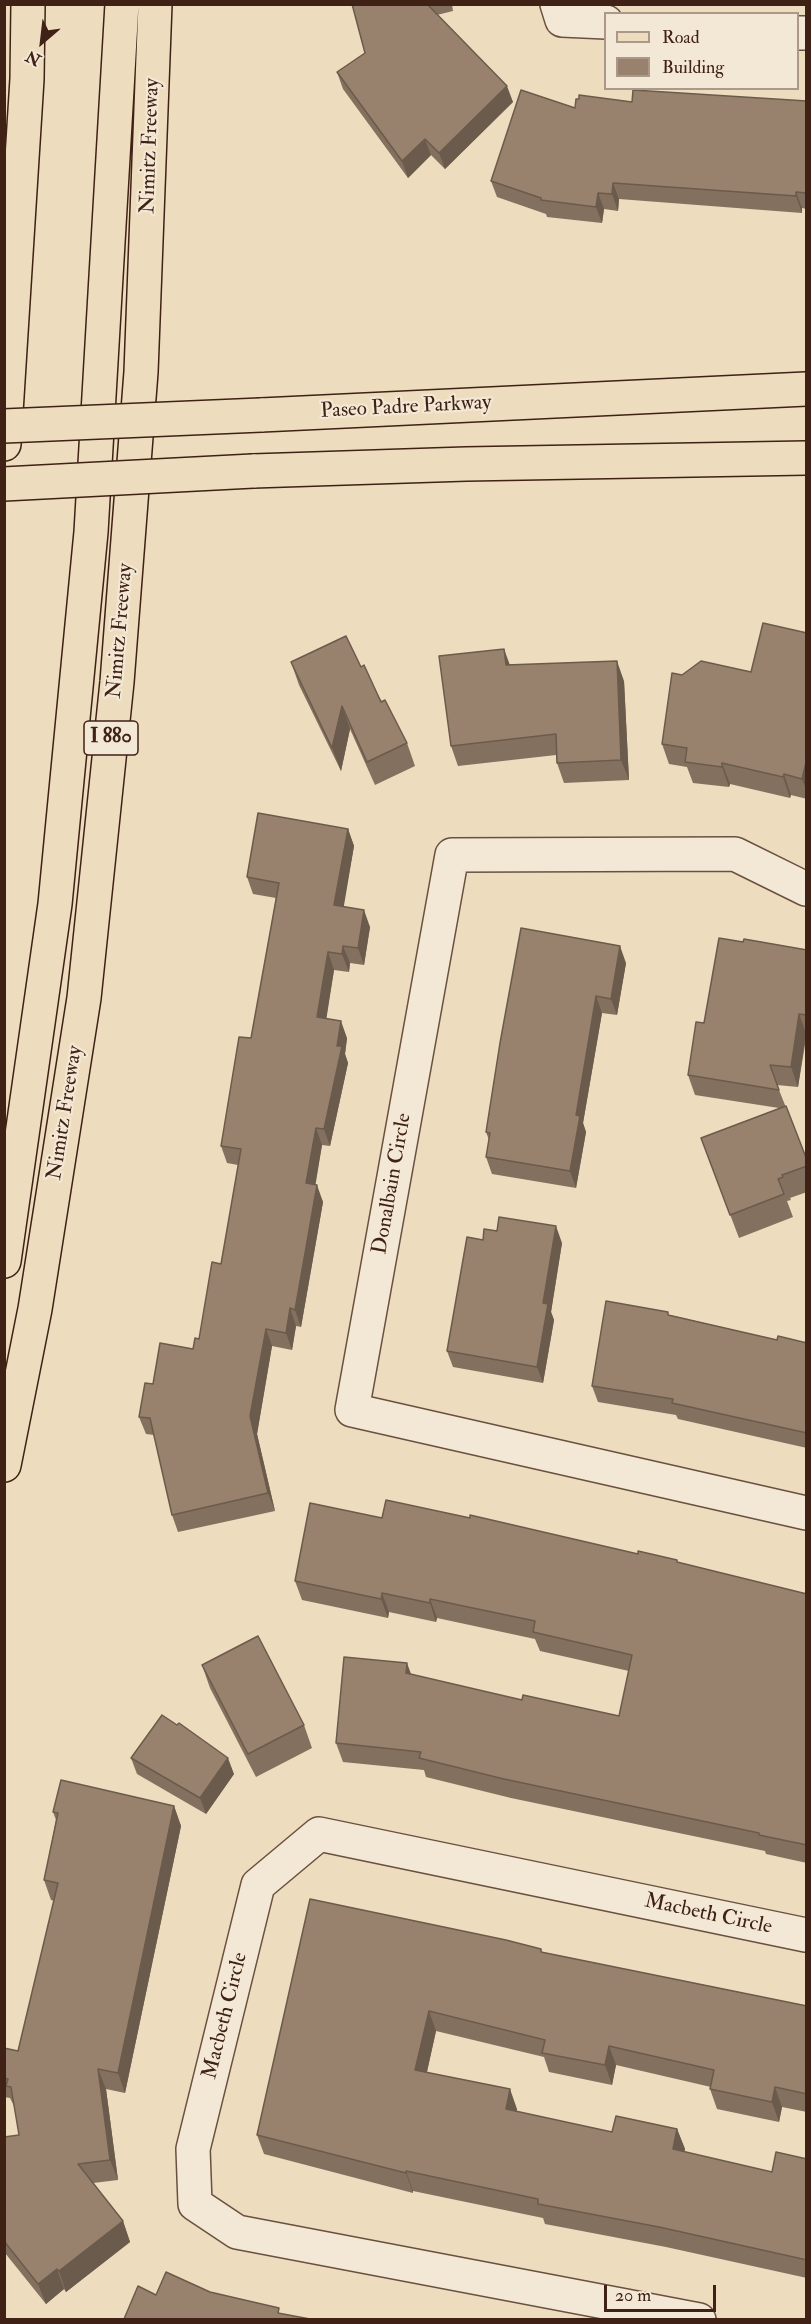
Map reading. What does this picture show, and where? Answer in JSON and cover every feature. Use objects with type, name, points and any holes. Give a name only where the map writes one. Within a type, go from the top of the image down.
[{"type":"main road","points":[[4,444],[11,373],[27,91],[28,4]]},
{"type":"main road","name":"I 880","points":[[4,1261],[55,904],[91,532],[122,4]]},
{"type":"main road","name":"Nimitz Freeway","points":[[4,1465],[35,1309],[84,998],[115,706],[141,372],[155,4]]},
{"type":"main road","name":"Paseo Padre Parkway","points":[[4,426],[807,389]]},
{"type":"main road","points":[[4,484],[253,471],[466,464],[807,458]]},
{"type":"street","points":[[560,12],[604,22]]},
{"type":"street","name":"Donalbain Circle","points":[[807,889],[735,854],[452,855],[352,1410],[807,1513]]},
{"type":"street","name":"Macbeth Circle","points":[[699,2319],[237,2232],[195,2204],[193,2149],[258,1885],[319,1834],[807,1935]]},
{"type":"building","points":[[352,4],[427,4],[507,86],[439,153],[425,139],[402,161],[337,72],[365,53]]},
{"type":"building","points":[[521,90],[575,108],[579,95],[632,102],[633,90],[807,101],[807,193],[796,192],[796,196],[613,183],[612,194],[598,193],[596,207],[541,200],[541,198],[491,181]]},
{"type":"building","points":[[763,623],[807,633],[807,758],[802,779],[722,763],[722,767],[685,762],[687,748],[662,744],[672,673],[682,675],[701,661],[751,672]]},
{"type":"building","points":[[346,636],[361,667],[364,665],[381,702],[385,700],[407,743],[367,762],[342,706],[332,748],[291,662]]},
{"type":"building","points":[[504,649],[506,665],[617,661],[621,760],[557,763],[556,734],[451,746],[439,656]]},
{"type":"building","points":[[258,813],[348,829],[334,905],[364,910],[358,948],[343,946],[342,954],[328,952],[317,1017],[341,1021],[337,1046],[342,1046],[324,1129],[316,1128],[306,1183],[317,1185],[295,1310],[290,1308],[286,1333],[266,1329],[250,1416],[268,1493],[172,1515],[150,1418],[139,1417],[145,1383],[153,1384],[160,1343],[193,1349],[195,1338],[199,1339],[212,1262],[221,1264],[241,1149],[221,1146],[239,1037],[251,1038],[279,883],[247,877]]},
{"type":"building","points":[[521,928],[620,946],[611,999],[596,996],[576,1115],[580,1116],[570,1171],[486,1157],[490,1133],[486,1132]]},
{"type":"building","points":[[719,938],[743,942],[744,939],[807,950],[807,1015],[799,1014],[791,1067],[770,1065],[779,1090],[688,1075],[696,1022],[704,1023]]},
{"type":"building","points":[[786,1106],[807,1160],[807,1166],[782,1175],[783,1177],[778,1179],[784,1194],[730,1215],[701,1138]]},
{"type":"building","points":[[499,1217],[556,1226],[543,1303],[548,1304],[537,1367],[447,1351],[467,1237],[483,1240],[484,1229],[497,1231]]},
{"type":"building","points":[[606,1301],[668,1312],[668,1315],[777,1340],[778,1336],[807,1343],[807,1433],[672,1403],[673,1399],[592,1386]]},
{"type":"building","points":[[386,1500],[470,1518],[470,1515],[638,1554],[638,1551],[807,1594],[807,1845],[504,1779],[419,1758],[421,1752],[336,1743],[344,1657],[407,1663],[406,1673],[522,1700],[523,1695],[619,1716],[632,1655],[533,1632],[535,1621],[430,1599],[430,1603],[382,1593],[381,1599],[295,1581],[310,1503],[382,1518]]},
{"type":"building","points":[[258,1636],[304,1725],[248,1754],[202,1665]]},
{"type":"building","points":[[162,1715],[177,1725],[179,1723],[228,1758],[200,1798],[131,1758]]},
{"type":"building","points":[[61,1780],[174,1806],[118,2073],[98,2069],[110,2160],[78,2164],[123,2221],[59,2271],[57,2269],[38,2284],[4,2241],[4,2137],[19,2135],[11,2087],[6,2086],[8,2079],[4,2078],[4,2048],[18,2051],[58,1883],[44,1880],[58,1813],[53,1812]]},
{"type":"building","points":[[310,1899],[506,1940],[541,1949],[541,1952],[807,2006],[807,2094],[775,2087],[772,2102],[710,2089],[714,2070],[609,2046],[605,2065],[542,2053],[545,2040],[429,2011],[415,2070],[510,2089],[506,2109],[612,2132],[616,2116],[677,2129],[673,2149],[772,2172],[776,2152],[807,2159],[807,2260],[659,2227],[538,2204],[538,2199],[406,2171],[406,2173],[257,2135]]},
{"type":"building","points":[[166,2272],[210,2292],[279,2308],[278,2313],[310,2319],[124,2319],[138,2286],[156,2295]]}]
